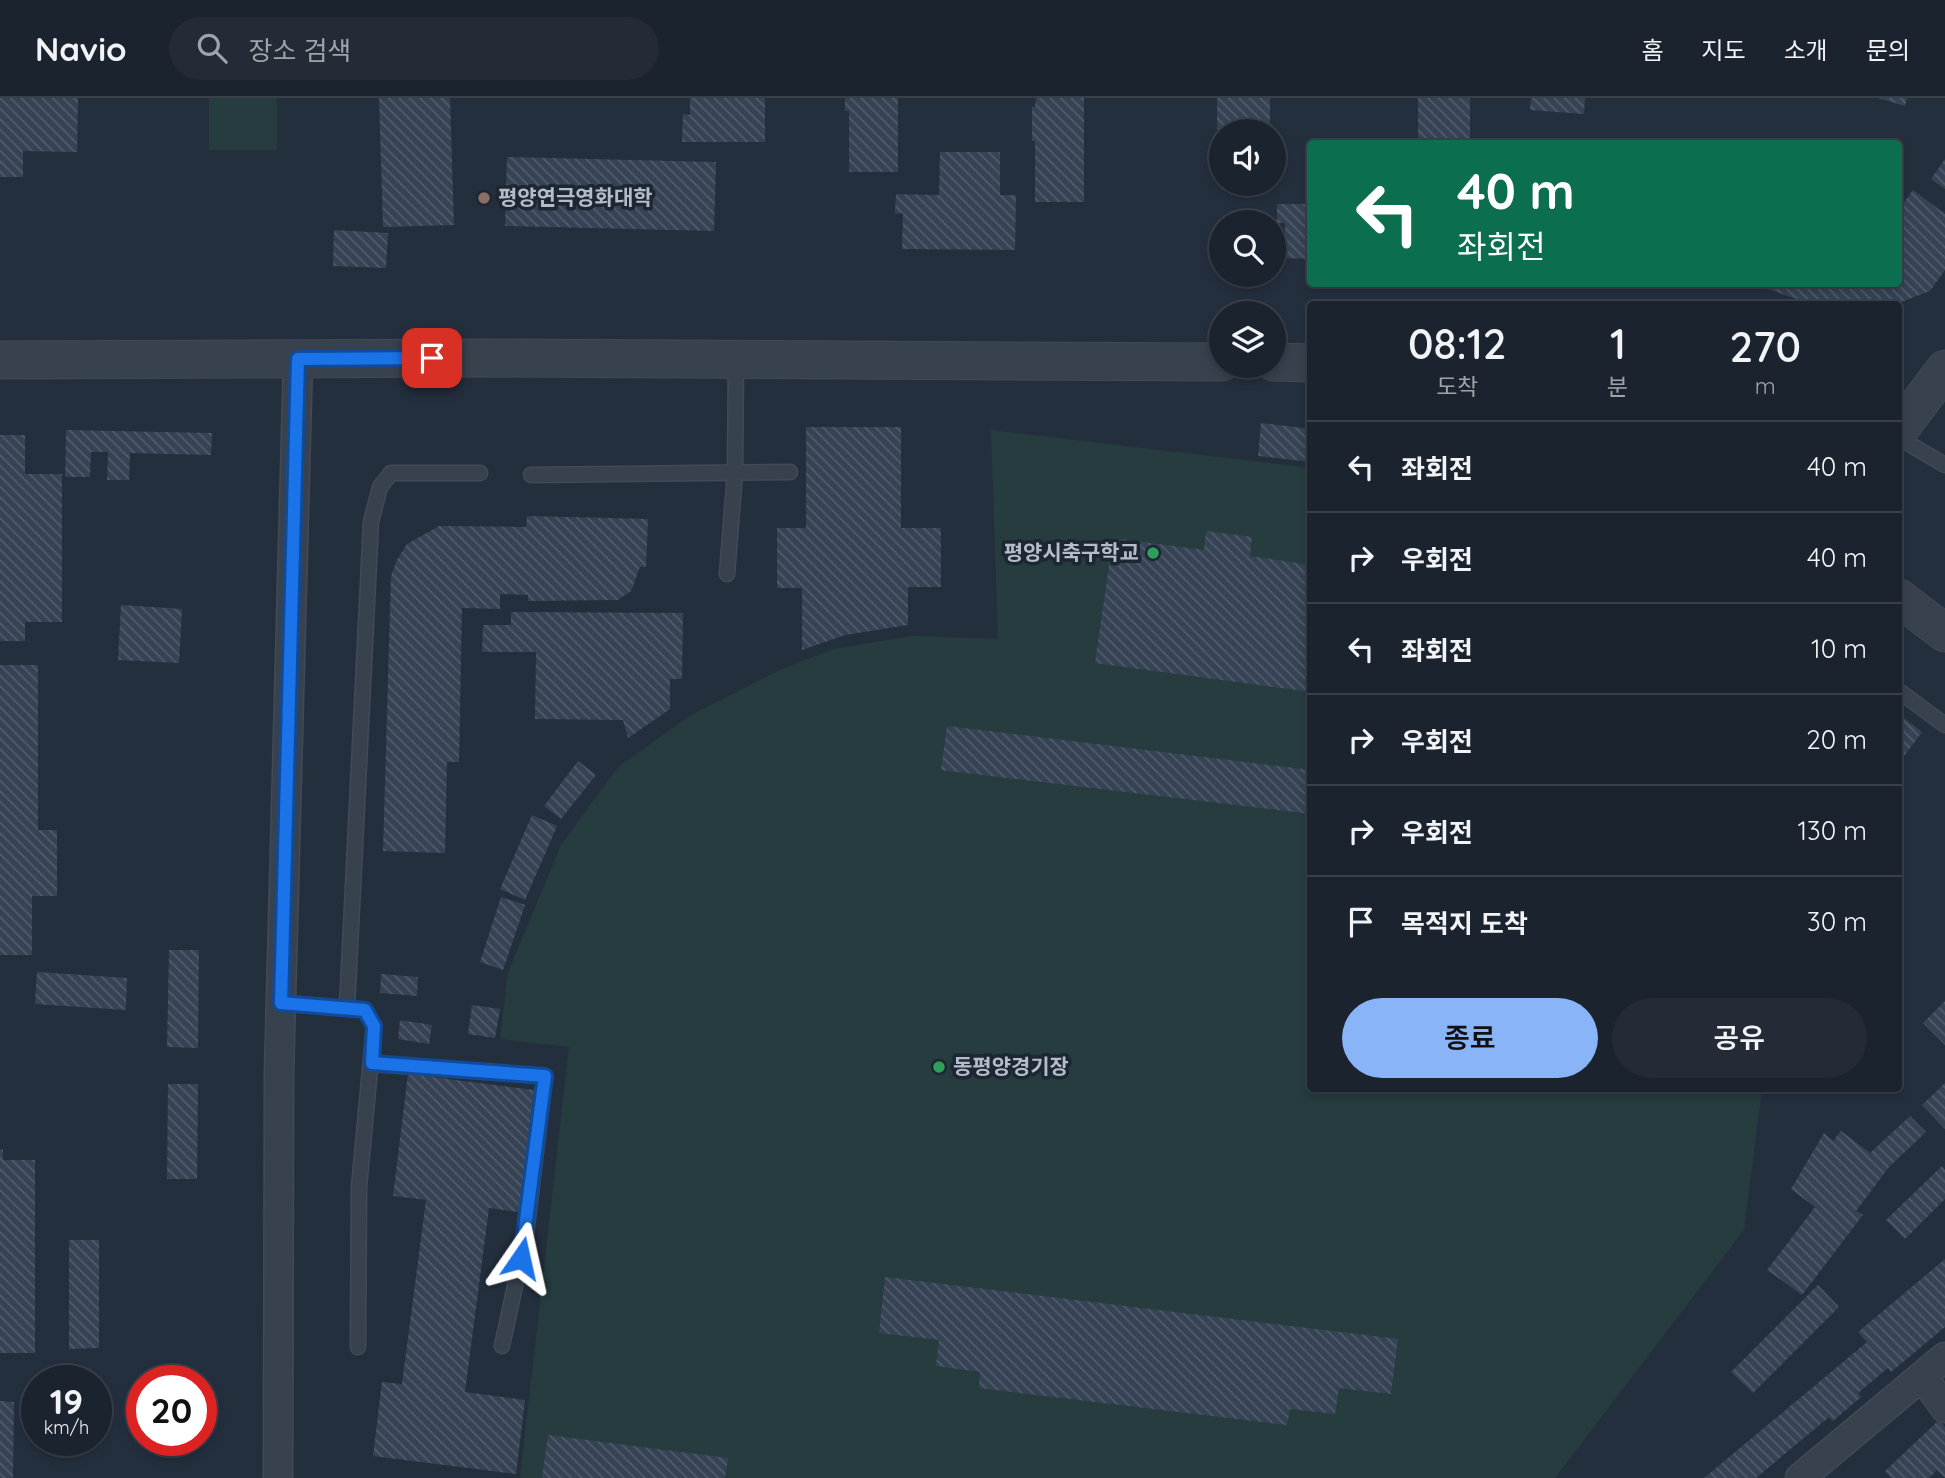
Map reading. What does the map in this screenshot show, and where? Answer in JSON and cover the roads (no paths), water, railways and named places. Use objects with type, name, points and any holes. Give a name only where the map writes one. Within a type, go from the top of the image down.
[{"type":"street","points":[[281,1478],[281,1003],[298,359]]},
{"type":"street","points":[[0,360],[1209,362]]},
{"type":"street","points":[[1286,362],[1307,363]]},
{"type":"street","points":[[1902,426],[1945,369]]},
{"type":"street","points":[[1902,600],[1945,634]]},
{"type":"street","points":[[1800,1478],[1945,1357]]},
{"type":"street","points":[[1922,1376],[1945,1408]]},
{"type":"lane","points":[[727,574],[735,473],[736,361]]},
{"type":"lane","points":[[1902,440],[1945,465]]},
{"type":"lane","points":[[531,475],[790,472]]},
{"type":"lane","points":[[346,1008],[371,522],[380,487],[391,473],[480,473]]},
{"type":"lane","points":[[1902,693],[1945,725]]},
{"type":"lane","points":[[281,1003],[365,1010],[374,1026],[359,1187],[358,1347]]},
{"type":"lane","points":[[372,1063],[545,1076],[526,1235],[502,1346]]},
{"type":"place","name":"평양연극영화대학","points":[[484,198]]},
{"type":"place","name":"평양시축구학교","points":[[1153,553]]},
{"type":"place","name":"동평양경기장","points":[[939,1067]]}]
